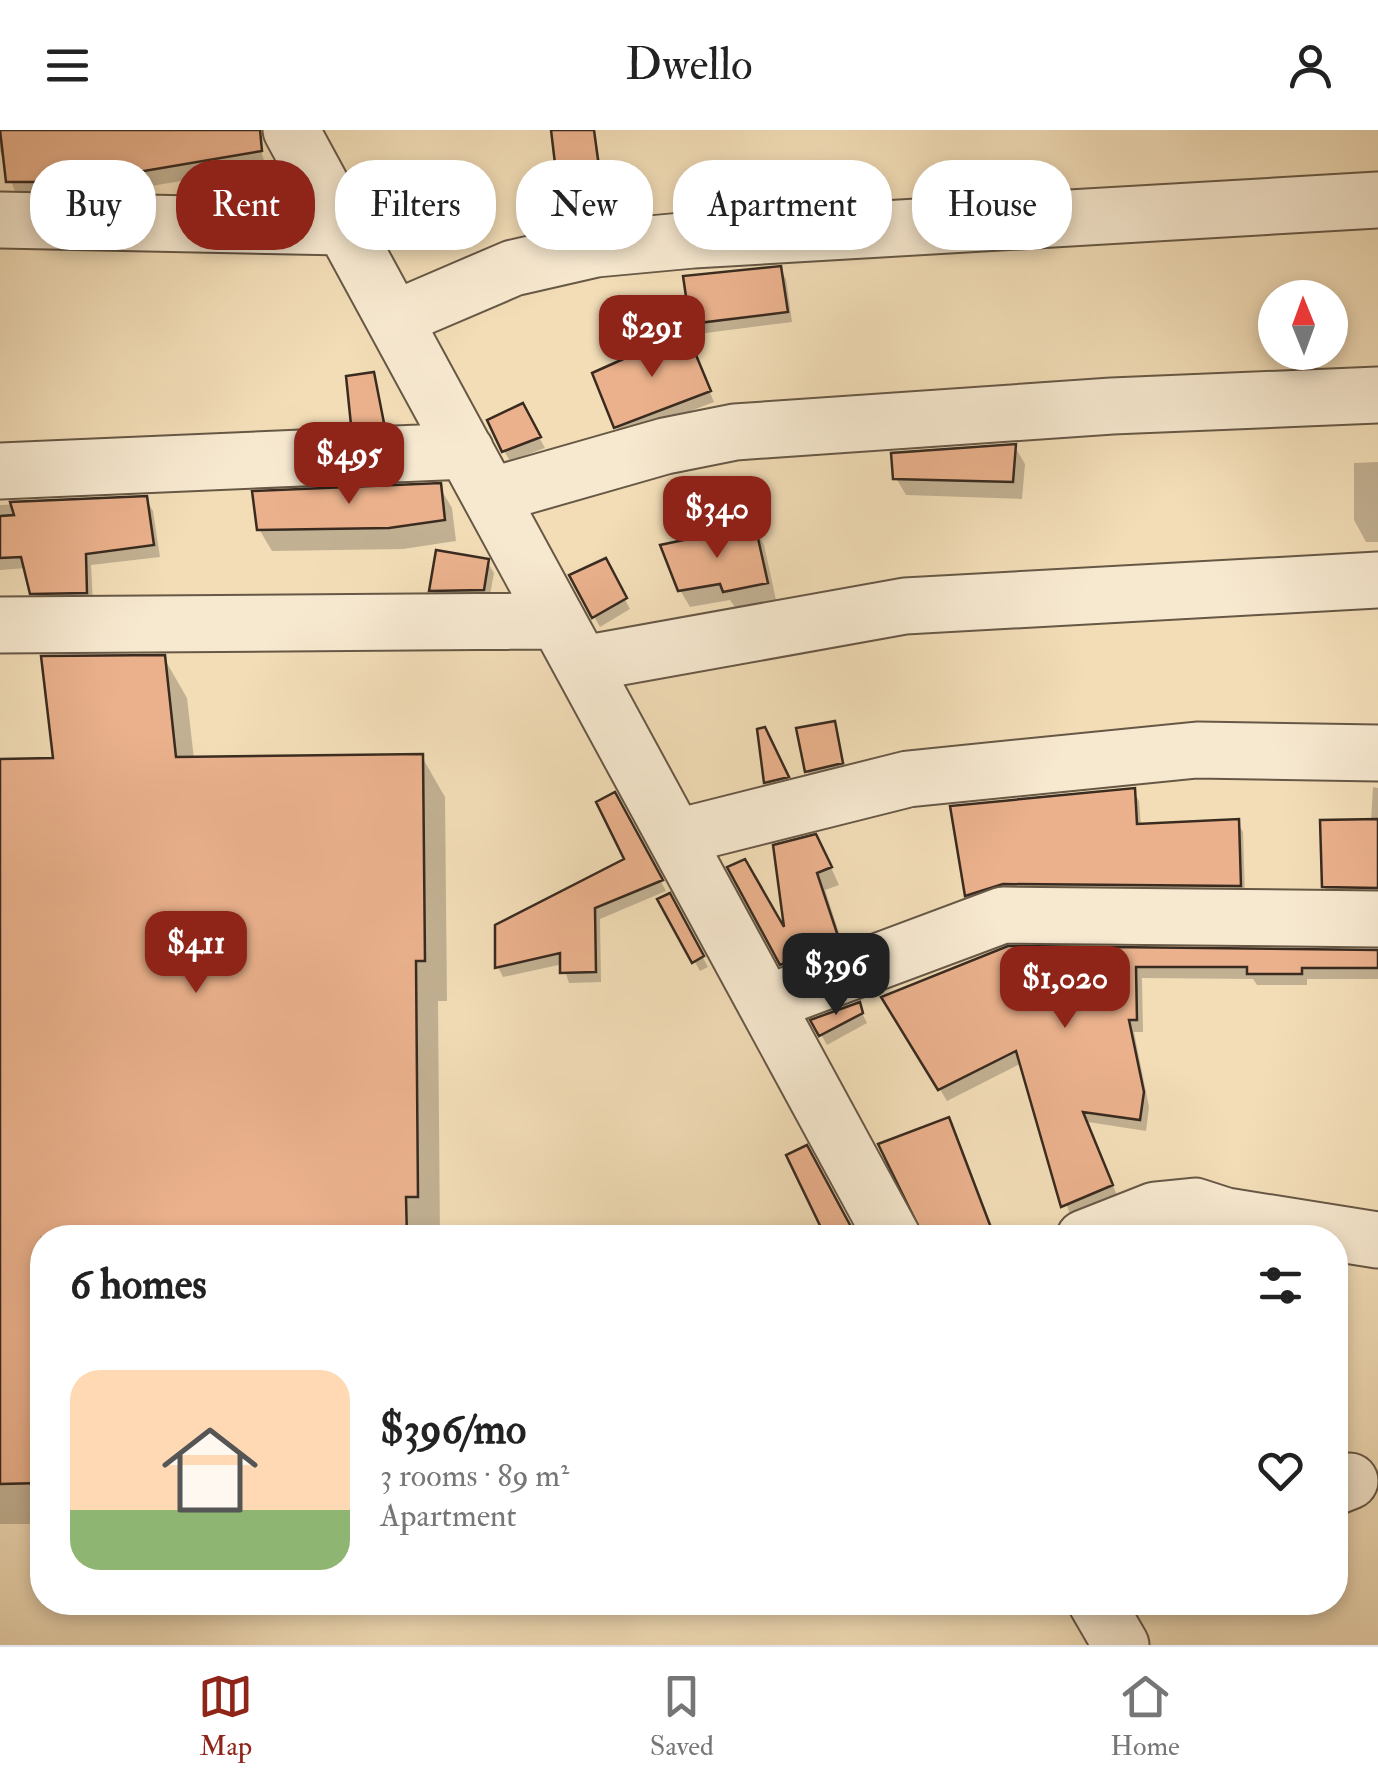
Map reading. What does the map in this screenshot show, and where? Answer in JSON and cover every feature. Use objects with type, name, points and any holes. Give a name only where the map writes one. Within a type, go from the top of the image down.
[{"type":"street","points":[[290,130],[335,212]]},
{"type":"street","points":[[394,319],[513,268],[596,249],[1378,200]]},
{"type":"street","points":[[0,220],[335,227]]},
{"type":"street","points":[[356,250],[887,1225]]},
{"type":"street","points":[[0,471],[478,474],[735,432],[1112,406],[1378,395]]},
{"type":"street","points":[[0,625],[570,642],[905,606],[1378,580]]},
{"type":"street","points":[[677,836],[908,779],[1197,750],[1378,753]]},
{"type":"street","points":[[768,1004],[1004,915],[1378,919]]},
{"type":"street","points":[[1117,1225],[1155,1210],[1195,1206],[1226,1216],[1283,1225]]},
{"type":"street","points":[[1348,1235],[1378,1240]]},
{"type":"street","points":[[1104,1615],[1121,1645]]},
{"type":"building","points":[[0,130],[260,130],[262,151],[209,160],[176,160],[176,166],[156,169],[156,160],[30,160],[30,182],[6,182]]},
{"type":"building","points":[[551,130],[594,130],[598,160],[555,160]]},
{"type":"building","points":[[781,266],[788,312],[690,324],[683,276]]},
{"type":"building","points":[[686,331],[711,391],[614,428],[592,373]]},
{"type":"building","points":[[374,372],[384,423],[351,425],[346,376]]},
{"type":"building","points":[[523,403],[541,437],[502,452],[487,420]]},
{"type":"building","points":[[1016,444],[1013,482],[893,479],[891,453]]},
{"type":"building","points":[[441,483],[445,520],[389,528],[257,530],[252,491]]},
{"type":"building","points":[[147,496],[154,545],[86,554],[87,593],[30,594],[21,557],[0,558],[0,516],[14,515],[10,502]]},
{"type":"building","points":[[755,525],[768,583],[723,592],[720,584],[678,591],[660,545]]},
{"type":"building","points":[[436,550],[489,559],[484,590],[429,591]]},
{"type":"building","points":[[606,558],[627,598],[592,618],[569,575]]},
{"type":"building","points":[[165,655],[176,757],[423,754],[425,961],[416,961],[418,1197],[406,1197],[407,1225],[30,1225],[30,1483],[0,1484],[0,759],[53,758],[41,656]]},
{"type":"building","points":[[835,721],[843,763],[805,772],[796,728]]},
{"type":"building","points":[[765,727],[789,777],[764,783],[757,729]]},
{"type":"building","points":[[1135,788],[1137,824],[1239,819],[1241,886],[1003,884],[965,896],[950,806]]},
{"type":"building","points":[[615,792],[663,880],[595,908],[596,972],[560,973],[560,953],[495,968],[495,925],[624,859],[596,802]]},
{"type":"building","points":[[1378,819],[1378,888],[1322,887],[1320,820]]},
{"type":"building","points":[[816,834],[832,867],[817,873],[840,942],[780,965],[727,867],[745,859],[784,927],[773,845]]},
{"type":"building","points":[[670,893],[704,956],[692,963],[657,899]]},
{"type":"building","points":[[1008,946],[1378,950],[1378,968],[1302,968],[1302,974],[1247,974],[1247,967],[1136,967],[1137,1020],[1129,1020],[1144,1092],[1140,1120],[1083,1112],[1113,1185],[1061,1207],[1016,1051],[938,1090],[881,997]]},
{"type":"building","points":[[860,1002],[863,1013],[819,1036],[810,1020]]},
{"type":"building","points":[[949,1117],[990,1225],[918,1225],[878,1144]]},
{"type":"building","points":[[807,1145],[850,1225],[820,1225],[786,1155]]}]
